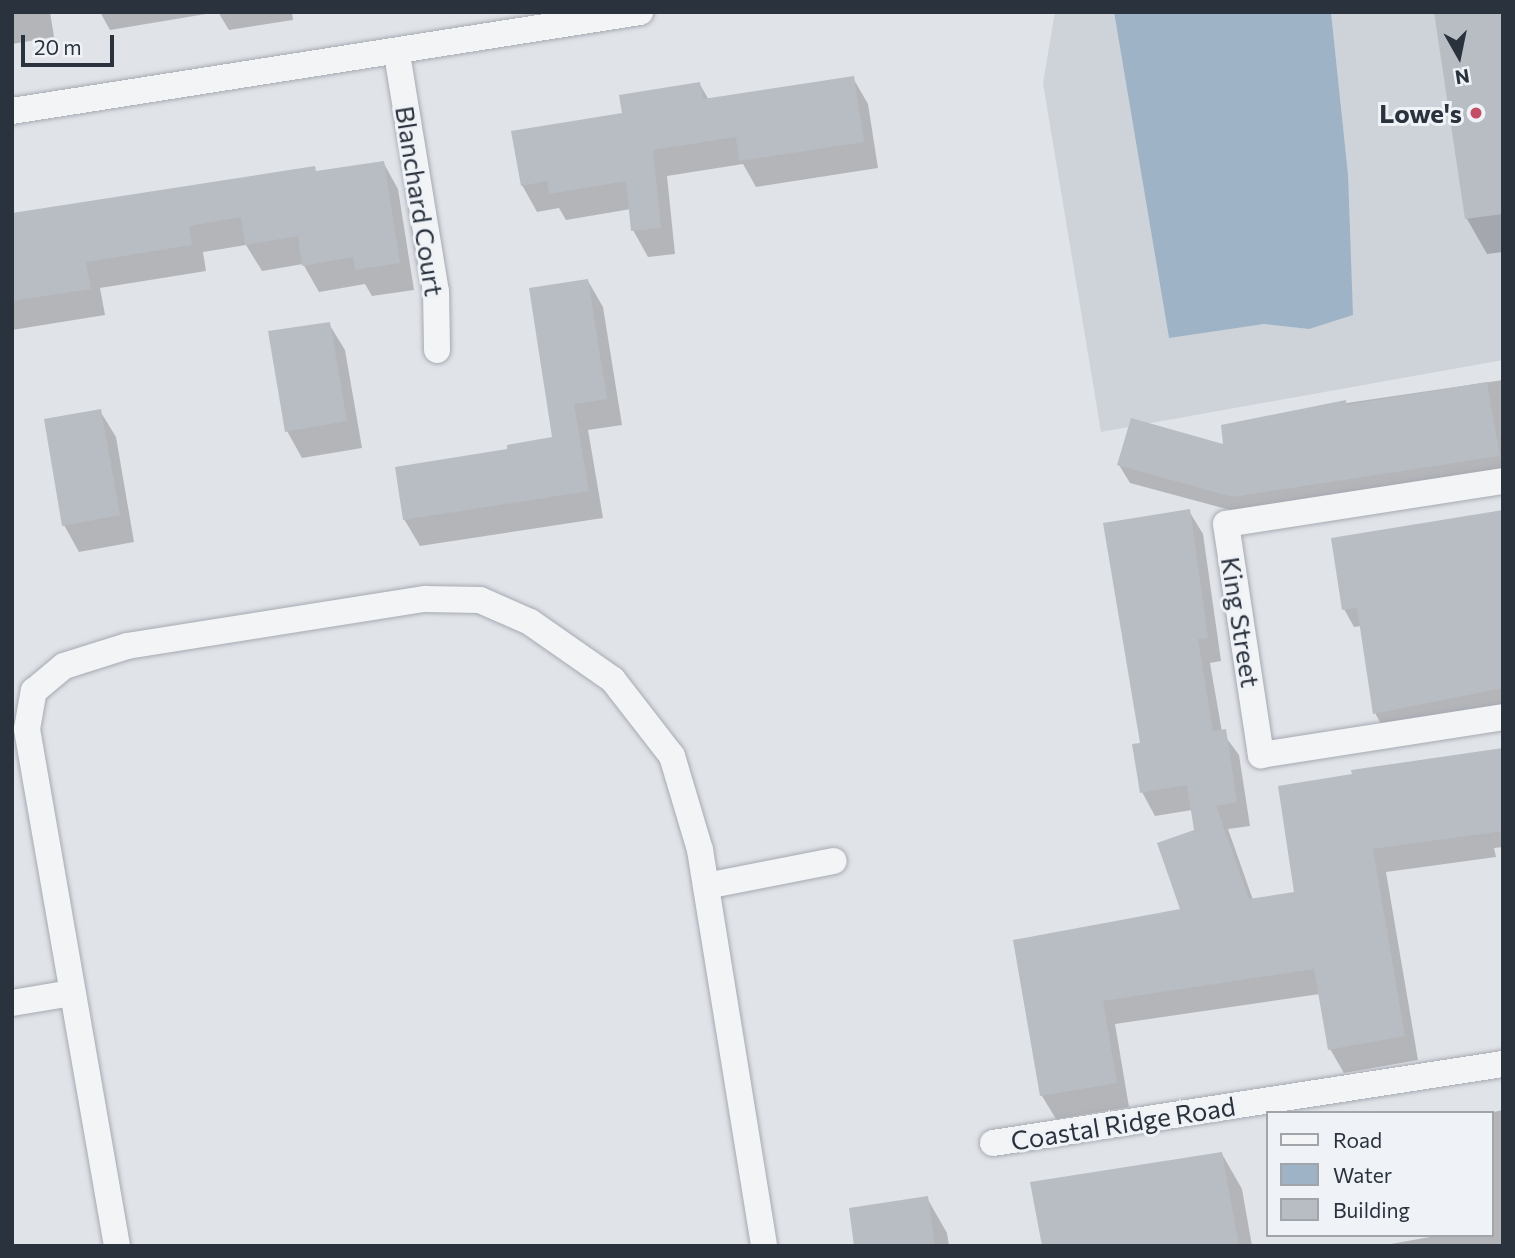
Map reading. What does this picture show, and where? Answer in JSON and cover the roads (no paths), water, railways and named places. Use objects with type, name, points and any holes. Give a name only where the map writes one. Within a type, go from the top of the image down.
[{"type":"street","points":[[12,111],[397,54],[640,12]]},
{"type":"street","name":"Blanchard Court","points":[[397,54],[436,291],[437,350]]},
{"type":"street","name":"King Street","points":[[1503,481],[1226,524],[1261,755],[1503,717]]},
{"type":"street","points":[[117,1246],[27,729],[34,691],[64,666],[127,646],[425,598],[480,600],[530,622],[613,680],[672,756],[706,886],[764,1246]]},
{"type":"street","points":[[706,886],[834,862]]},
{"type":"street","points":[[12,1003],[72,993]]},
{"type":"street","name":"Coastal Ridge Road","points":[[993,1143],[1503,1064]]},
{"type":"water","points":[[1114,12],[1331,12],[1348,174],[1353,315],[1309,329],[1264,324],[1169,338]]},
{"type":"place","name":"Lowe's","points":[[1476,113]]}]
